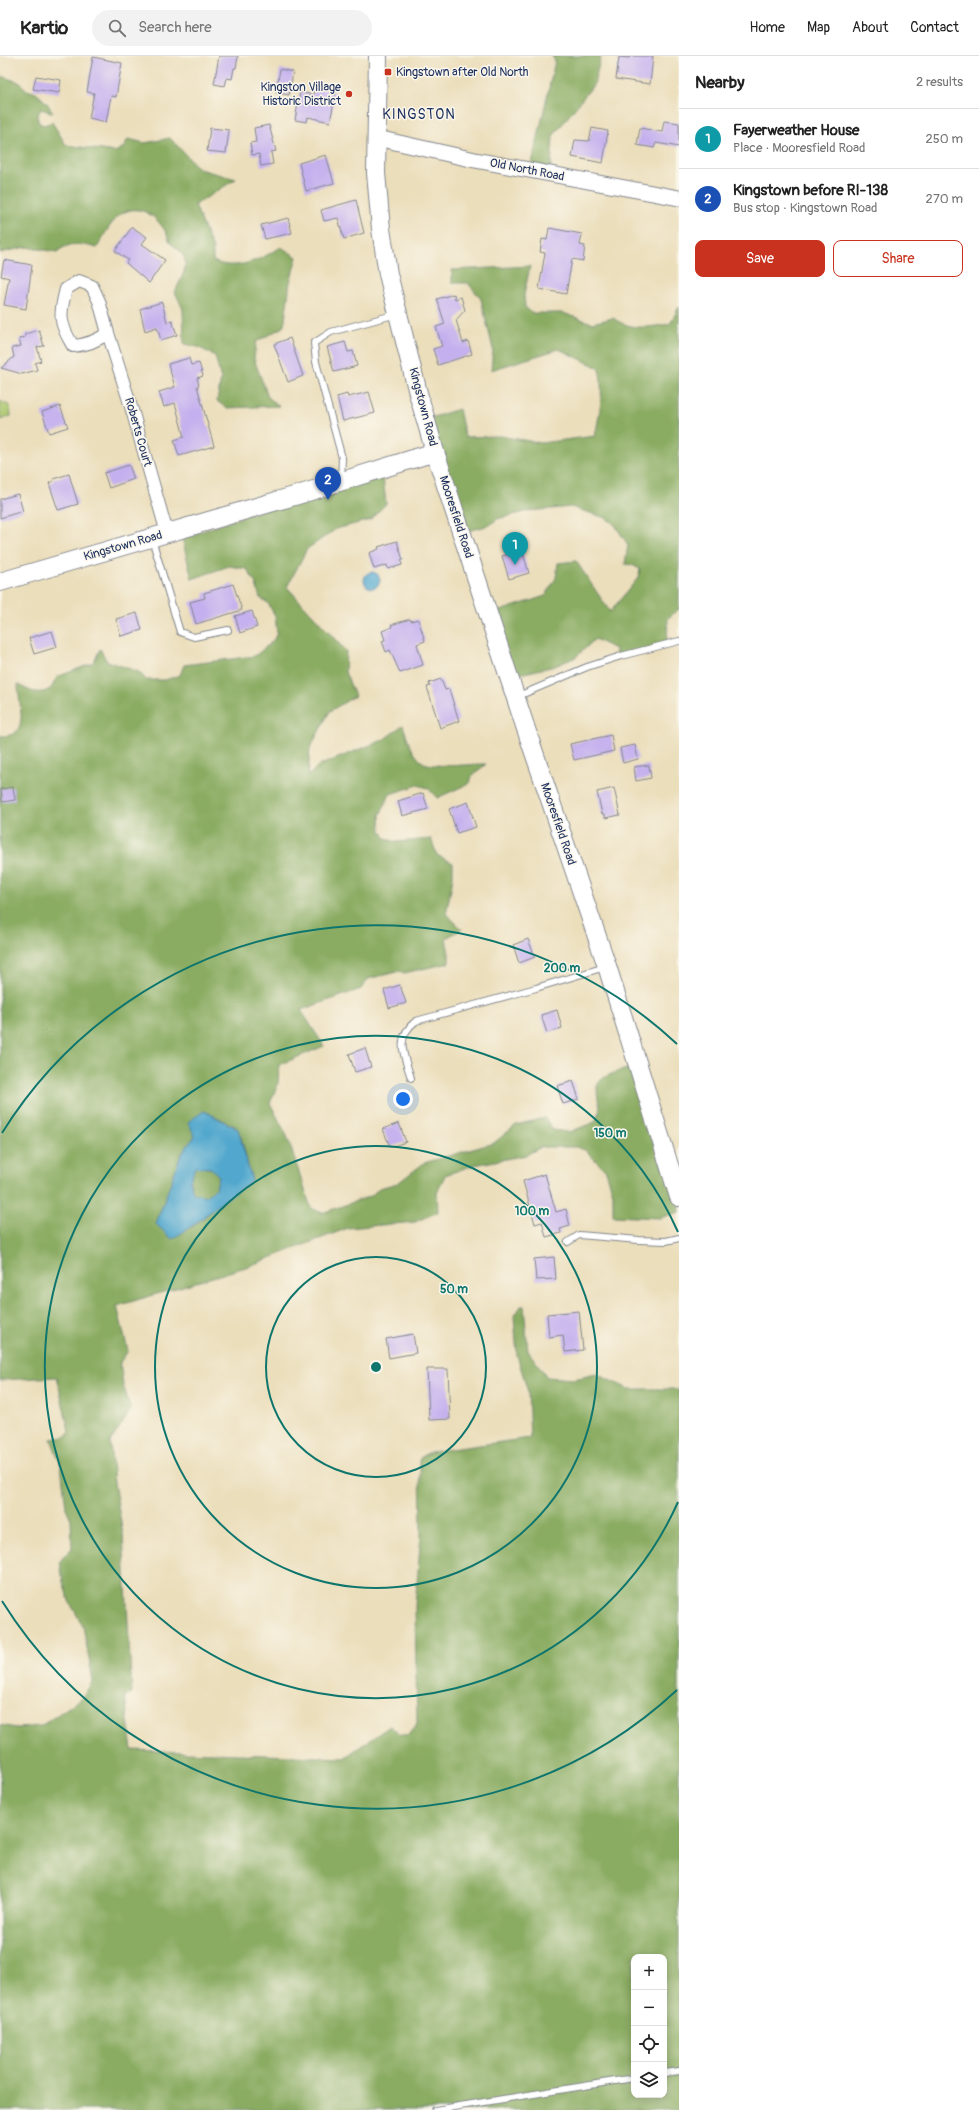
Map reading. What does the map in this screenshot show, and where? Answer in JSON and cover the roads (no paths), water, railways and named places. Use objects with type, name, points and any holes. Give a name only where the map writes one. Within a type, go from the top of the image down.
[{"type":"main road","name":"Kingstown Road","points":[[0,582],[435,452],[388,274],[381,229],[376,173],[378,56]]},
{"type":"main road","name":"Mooresfield Road","points":[[435,452],[515,697],[607,966],[679,1197]]},
{"type":"street","name":"Old North Road","points":[[377,138],[475,160],[679,198]]},
{"type":"street","name":"Roberts Court","points":[[108,332],[100,339],[86,345],[73,346],[65,333],[60,311],[66,289],[79,281],[92,286],[99,301],[108,332],[159,535]]},
{"type":"lane","points":[[341,481],[342,458],[316,362],[314,344],[331,332],[398,314]]},
{"type":"lane","points":[[159,535],[180,632],[194,637],[228,630]]},
{"type":"lane","points":[[515,697],[587,667],[621,656],[679,641]]},
{"type":"lane","points":[[411,1078],[402,1050],[403,1037],[407,1028],[416,1021],[536,988],[607,966]]},
{"type":"lane","points":[[568,1242],[579,1235],[639,1240],[666,1240],[679,1238]]},
{"type":"lane","points":[[667,2073],[679,2071]]},
{"type":"lane","points":[[436,2110],[631,2078]]},
{"type":"water","points":[[369,572],[375,572],[380,577],[378,586],[375,588],[369,588],[364,583],[364,577]]},
{"type":"water","points":[[204,1111],[238,1129],[252,1181],[172,1239],[156,1224],[181,1155],[195,1136],[188,1122]],"holes":[[[195,1167],[211,1168],[219,1176],[216,1188],[206,1196],[193,1193],[190,1181]]]},
{"type":"place","name":"Kingstown after Old North","points":[[388,72]]},
{"type":"place","name":"Kingston Village Historic District","points":[[349,94]]},
{"type":"place","name":"Kingstown before RI-138","points":[[328,500]]},
{"type":"place","name":"Fayerweather House","points":[[515,565]]},
{"type":"district","name":"KINGSTON","points":[[419,114]]}]
